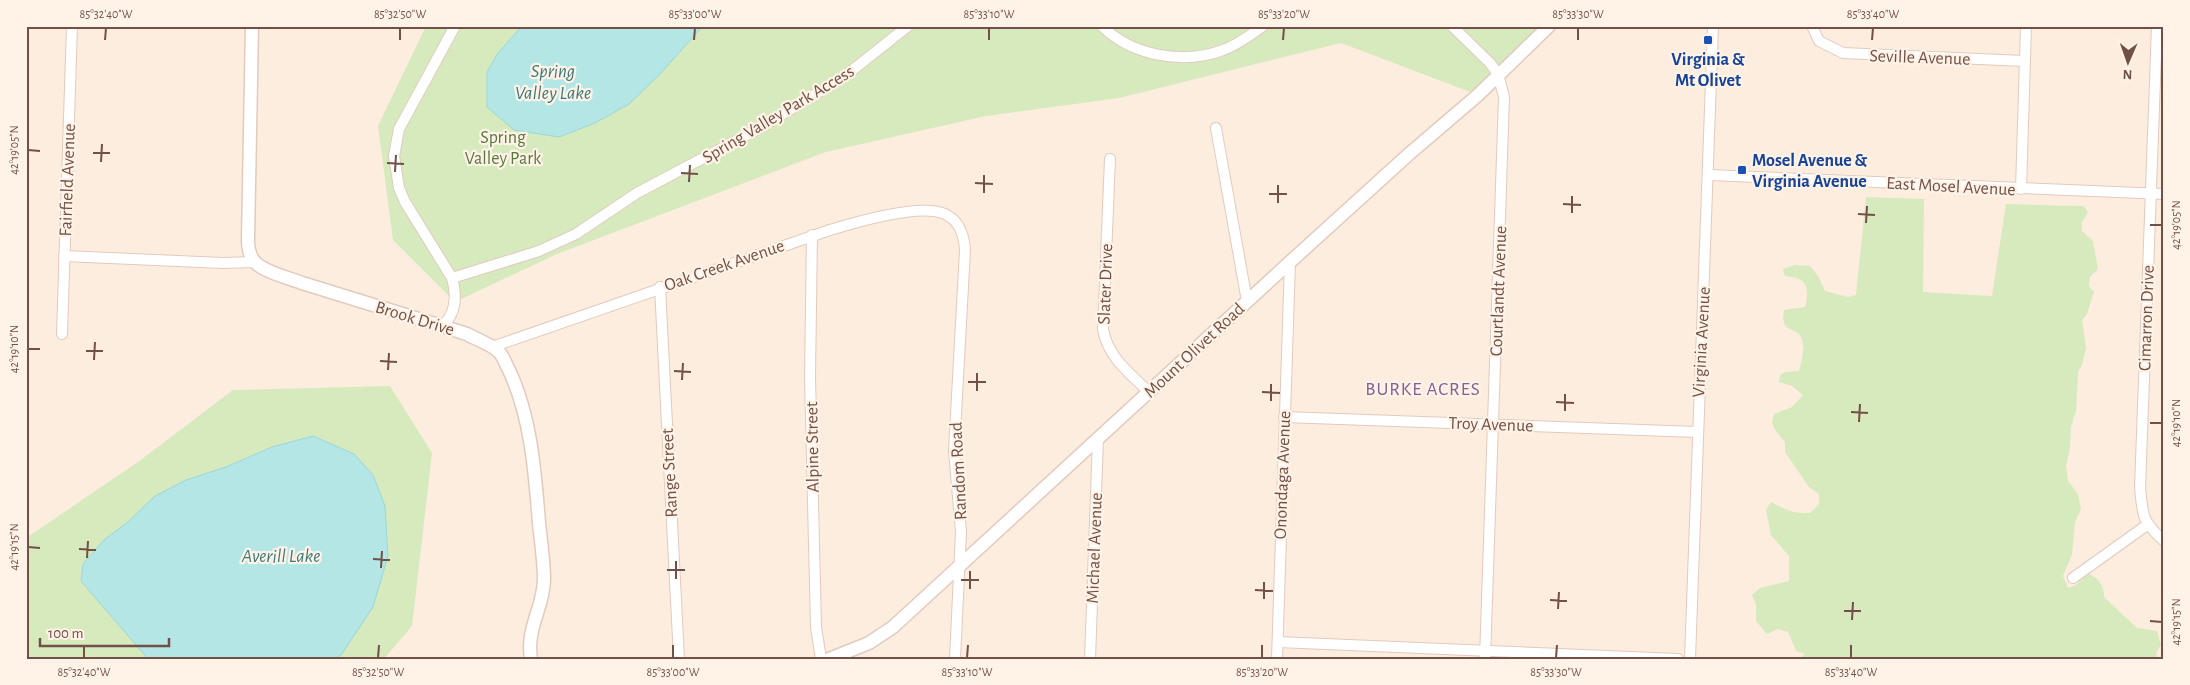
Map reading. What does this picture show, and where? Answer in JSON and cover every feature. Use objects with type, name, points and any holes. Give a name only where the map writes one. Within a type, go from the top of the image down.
[{"type":"street","name":"Fairfield Avenue","points":[[62,334],[72,26]]},
{"type":"street","points":[[64,256],[223,263],[254,262],[249,249],[248,239],[252,26]]},
{"type":"street","points":[[442,326],[452,315],[455,302],[452,278],[405,202],[399,188],[394,156],[399,129],[455,26]]},
{"type":"street","name":"Spring Valley Park Access","points":[[452,278],[538,251],[576,234],[637,193],[760,128],[845,76],[908,26]]},
{"type":"street","points":[[1102,26],[1118,40],[1145,52],[1193,57],[1223,50],[1263,26]]},
{"type":"street","points":[[1452,26],[1490,63],[1498,74]]},
{"type":"street","name":"Mount Olivet Road","points":[[829,659],[846,653],[882,635],[958,568],[1409,154],[1478,95],[1549,26]]},
{"type":"street","name":"Virginia Avenue","points":[[1690,659],[1713,26]]},
{"type":"street","name":"Seville Avenue","points":[[1812,26],[1819,41],[1843,53],[2024,61]]},
{"type":"street","points":[[2020,189],[2026,26]]},
{"type":"street","name":"Cimarron Drive","points":[[2147,526],[2142,512],[2140,488],[2157,26]]},
{"type":"street","name":"Courtlandt Avenue","points":[[1485,655],[1504,97],[1498,74]]},
{"type":"street","points":[[1216,128],[1247,301]]},
{"type":"street","name":"Slater Drive","points":[[1110,159],[1104,339],[1114,357],[1149,392]]},
{"type":"street","name":"East Mosel Avenue","points":[[1709,175],[2164,194]]},
{"type":"street","name":"Oak Creek Avenue","points":[[492,346],[812,235],[854,223],[911,212],[934,212],[944,213],[958,224]]},
{"type":"street","name":"Random Road","points":[[955,659],[960,522],[954,451],[965,250],[964,239],[958,224]]},
{"type":"street","name":"Alpine Street","points":[[812,235],[810,387],[816,627],[821,659]]},
{"type":"street","name":"Brook Drive","points":[[254,262],[279,275],[302,283],[462,332],[492,346],[500,353],[519,396],[528,428],[537,492],[544,581],[541,600],[530,638],[532,659]]},
{"type":"street","name":"Onondaga Avenue","points":[[1277,659],[1290,262]]},
{"type":"street","name":"Range Street","points":[[660,287],[679,659]]},
{"type":"street","name":"Troy Avenue","points":[[1284,417],[1697,432]]},
{"type":"street","name":"Michael Avenue","points":[[1090,659],[1098,438]]},
{"type":"street","points":[[2073,578],[2147,526],[2164,541]]},
{"type":"street","points":[[1278,642],[1485,655],[1678,659]]},
{"type":"green space","name":"Spring Valley Park","points":[[426,26],[1551,26],[1478,95],[1341,43],[1119,98],[986,116],[826,152],[557,254],[455,302],[393,240],[378,126]]},
{"type":"green space","points":[[1866,197],[1924,199],[1923,292],[1992,296],[2006,204],[2084,206],[2088,213],[2082,222],[2082,231],[2093,241],[2098,269],[2090,277],[2089,286],[2094,292],[2087,314],[2082,320],[2086,348],[2082,365],[2078,372],[2076,411],[2071,427],[2070,448],[2066,466],[2068,481],[2078,494],[2081,509],[2075,522],[2072,554],[2063,576],[2068,588],[2076,585],[2088,573],[2100,583],[2104,597],[2137,628],[2157,631],[2161,645],[2156,653],[2158,659],[1799,659],[1805,654],[1796,651],[1788,632],[1778,629],[1767,634],[1756,621],[1756,605],[1752,595],[1760,588],[1789,581],[1789,556],[1771,535],[1766,510],[1771,502],[1790,511],[1810,513],[1819,504],[1819,494],[1809,487],[1785,452],[1785,442],[1775,430],[1772,422],[1774,414],[1792,407],[1803,395],[1792,386],[1779,382],[1780,375],[1785,372],[1799,371],[1803,350],[1800,335],[1785,326],[1783,319],[1784,310],[1805,307],[1807,294],[1805,284],[1798,279],[1785,276],[1783,269],[1794,265],[1810,266],[1818,276],[1825,291],[1848,297],[1856,295]]},
{"type":"green space","points":[[390,386],[432,453],[412,626],[384,659],[26,659],[26,538],[138,462],[233,390]]},
{"type":"water","name":"Spring Valley Lake","points":[[522,26],[703,26],[659,75],[629,104],[595,123],[559,137],[514,130],[487,107],[487,72],[498,53]]},
{"type":"water","name":"Averill Lake","points":[[313,436],[354,454],[373,475],[385,506],[388,556],[373,607],[341,655],[336,659],[148,659],[81,581],[83,564],[104,540],[129,521],[155,496],[186,480],[226,467],[272,447]]},
{"type":"place","name":"Virginia & Mt Olivet","points":[[1708,40]]},
{"type":"place","name":"Mosel Avenue & Virginia Avenue","points":[[1742,170]]},
{"type":"district","name":"BURKE ACRES","points":[[1423,388]]}]
